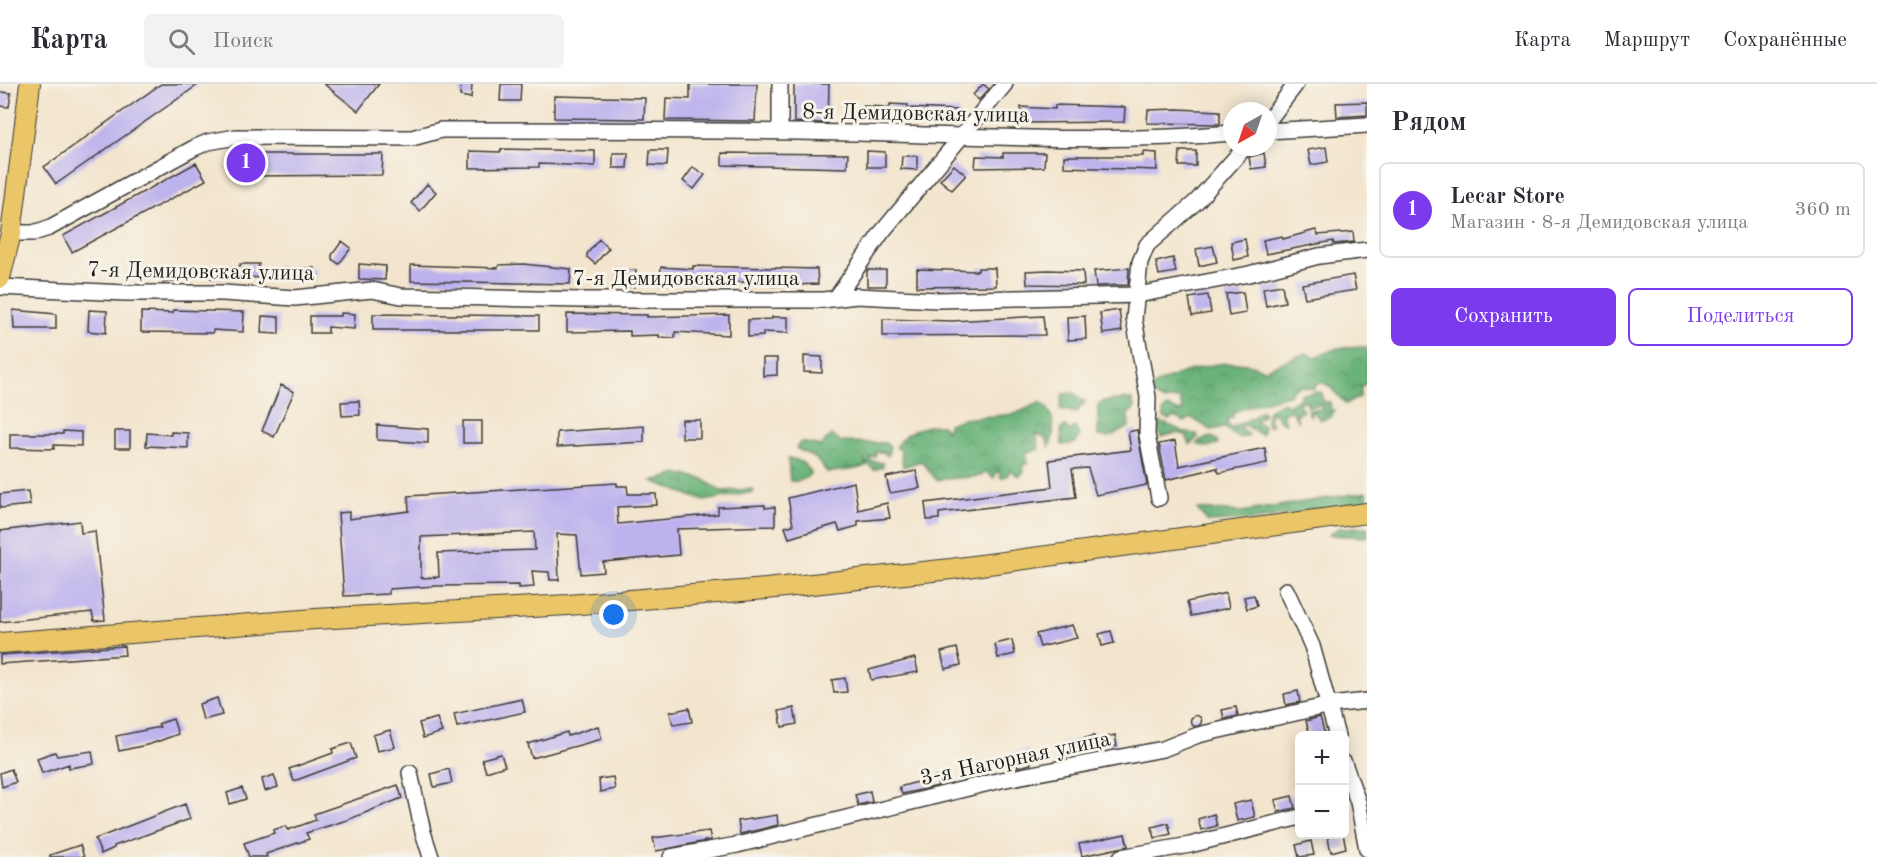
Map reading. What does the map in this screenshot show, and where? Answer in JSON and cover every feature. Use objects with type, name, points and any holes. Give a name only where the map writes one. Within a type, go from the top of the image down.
[{"type":"main road","points":[[0,278],[11,233],[30,84]]},
{"type":"main road","points":[[0,643],[315,618],[568,605],[766,589],[951,569],[1367,513]]},
{"type":"street","points":[[780,84],[780,132]]},
{"type":"street","points":[[836,298],[882,232],[1005,84]]},
{"type":"street","points":[[1277,109],[1296,84]]},
{"type":"street","points":[[1277,131],[1367,126]]},
{"type":"street","name":"8-я Демидовская улица","points":[[11,233],[33,233],[49,228],[194,148],[208,142],[236,137],[412,138],[441,130],[780,132],[960,137],[1192,137],[1223,134]]},
{"type":"street","points":[[1159,498],[1147,435],[1148,397],[1134,319],[1140,262],[1147,245],[1197,201],[1237,156]]},
{"type":"street","name":"7-я Демидовская улица","points":[[0,287],[125,293],[223,293],[295,298],[372,290],[401,296],[581,300],[823,300],[857,296],[938,300],[1137,295],[1249,274],[1319,256],[1367,250]]},
{"type":"street","points":[[1286,590],[1311,646],[1336,731]]},
{"type":"street","name":"3-я Нагорная улица","points":[[672,857],[737,845],[1001,780],[1163,749],[1198,735],[1330,705],[1367,701]]},
{"type":"street","points":[[410,773],[431,857]]},
{"type":"street","points":[[1349,780],[1367,849]]},
{"type":"street","points":[[1121,857],[1190,845],[1295,818]]},
{"type":"green space","points":[[1367,347],[1367,383],[1361,387],[1360,397],[1346,404],[1322,382],[1314,389],[1300,386],[1293,389],[1289,395],[1244,408],[1233,413],[1233,418],[1229,418],[1227,423],[1236,432],[1234,426],[1250,419],[1262,410],[1264,414],[1256,421],[1264,427],[1262,435],[1244,425],[1239,427],[1249,435],[1239,437],[1233,435],[1225,427],[1211,430],[1192,418],[1184,422],[1174,417],[1170,420],[1164,418],[1163,411],[1168,407],[1180,412],[1183,410],[1179,398],[1164,401],[1153,395],[1150,388],[1190,370],[1206,366],[1237,363],[1252,365],[1264,370],[1305,353],[1315,357],[1338,348]]},
{"type":"green space","points":[[1074,393],[1085,402],[1076,413],[1060,409],[1063,394]]},
{"type":"green space","points":[[1322,393],[1323,402],[1330,402],[1331,411],[1335,410],[1331,417],[1320,420],[1313,411],[1310,416],[1308,410],[1323,409],[1321,405],[1308,407],[1306,400],[1297,404],[1302,408],[1302,412],[1296,414],[1298,422],[1292,411],[1282,412],[1286,423],[1272,412],[1269,419],[1272,425],[1269,427],[1266,422],[1268,410],[1283,402],[1291,406],[1291,402],[1298,400],[1301,394]]},
{"type":"green space","points":[[1131,399],[1135,408],[1128,414],[1129,427],[1109,437],[1098,436],[1098,405],[1104,401]]},
{"type":"green space","points":[[1041,402],[1052,417],[1051,441],[1049,447],[1046,438],[1036,434],[1039,450],[1026,452],[1028,464],[1023,464],[1024,472],[1019,476],[1010,470],[1007,476],[1001,478],[998,470],[994,478],[985,471],[981,476],[936,480],[921,461],[903,467],[901,450],[896,447],[909,433],[929,426],[942,425],[946,431],[948,424],[962,419],[1015,414]]},
{"type":"green space","points":[[1160,422],[1188,433],[1197,434],[1198,437],[1190,445],[1186,435],[1176,433],[1161,437],[1155,426]]},
{"type":"green space","points":[[1065,426],[1069,431],[1075,427],[1079,435],[1076,443],[1062,445],[1061,429]]},
{"type":"green space","points":[[831,435],[841,442],[885,443],[890,446],[888,456],[883,452],[876,452],[875,457],[870,457],[871,461],[883,463],[883,467],[874,470],[863,459],[867,465],[853,470],[828,473],[815,458],[796,448],[801,442],[821,446]]},
{"type":"green space","points":[[1211,437],[1217,440],[1218,444],[1207,447],[1197,444],[1200,440]]},
{"type":"green space","points":[[788,459],[801,462],[811,472],[803,480],[790,481]]},
{"type":"green space","points":[[679,474],[703,479],[721,491],[753,489],[754,492],[704,501],[652,481]]},
{"type":"green space","points":[[1367,492],[1367,502],[1258,520],[1208,522],[1197,509],[1241,512]]},
{"type":"green space","points":[[1367,527],[1367,537],[1329,535],[1339,528]]},
{"type":"building","points":[[161,84],[199,84],[56,184],[44,167]]},
{"type":"building","points":[[324,84],[379,84],[358,111]]},
{"type":"building","points":[[461,84],[472,84],[471,98],[460,96]]},
{"type":"building","points":[[501,84],[521,84],[520,101],[500,101]]},
{"type":"building","points":[[690,84],[757,84],[755,121],[665,120],[666,98],[690,99]]},
{"type":"building","points":[[794,84],[829,84],[828,123],[794,122]]},
{"type":"building","points":[[983,84],[989,89],[979,100],[973,95]]},
{"type":"building","points":[[0,92],[11,93],[9,107],[0,106]]},
{"type":"building","points":[[554,96],[645,98],[644,119],[554,118]]},
{"type":"building","points":[[1367,102],[1367,115],[1337,117],[1336,103]]},
{"type":"building","points":[[890,104],[908,105],[908,108],[959,110],[959,122],[861,120],[862,106],[890,107]]},
{"type":"building","points":[[1055,105],[1125,107],[1124,122],[1021,123],[1021,107],[1055,109]]},
{"type":"building","points":[[1148,110],[1220,111],[1220,124],[1147,123]]},
{"type":"building","points":[[1326,147],[1328,162],[1311,165],[1308,150]]},
{"type":"building","points":[[501,149],[595,151],[595,166],[539,164],[539,167],[470,168],[470,151],[501,152]]},
{"type":"building","points":[[650,150],[668,150],[667,166],[649,165]]},
{"type":"building","points":[[867,151],[885,152],[885,167],[867,167]]},
{"type":"building","points":[[1180,151],[1196,151],[1196,166],[1179,166]]},
{"type":"building","points":[[1143,152],[1157,153],[1157,170],[1064,167],[1064,156],[1143,156]]},
{"type":"building","points":[[613,153],[628,153],[627,168],[613,168]]},
{"type":"building","points":[[722,153],[848,154],[847,168],[722,165]]},
{"type":"building","points":[[1003,153],[1045,153],[1044,167],[975,168],[976,156],[1003,157]]},
{"type":"building","points":[[232,154],[383,154],[382,175],[231,176]]},
{"type":"building","points":[[902,156],[917,156],[917,170],[901,169]]},
{"type":"building","points":[[1264,156],[1266,167],[1251,169],[1249,157]]},
{"type":"building","points":[[196,163],[206,180],[72,252],[63,236]]},
{"type":"building","points":[[954,165],[966,175],[952,190],[940,180]]},
{"type":"building","points":[[693,167],[705,175],[694,189],[683,181]]},
{"type":"building","points":[[427,184],[436,192],[420,211],[411,203]]},
{"type":"building","points":[[1316,230],[1318,235],[1353,232],[1354,242],[1334,244],[1333,241],[1266,254],[1263,240],[1282,236],[1283,239]]},
{"type":"building","points":[[599,239],[609,248],[595,264],[587,257],[587,254]]},
{"type":"building","points":[[1245,239],[1248,257],[1234,260],[1231,242]]},
{"type":"building","points":[[342,241],[351,248],[339,264],[332,259],[332,255]]},
{"type":"building","points":[[1213,246],[1217,262],[1199,266],[1196,249]]},
{"type":"building","points":[[1173,258],[1176,272],[1159,275],[1156,262]]},
{"type":"building","points":[[240,264],[259,264],[258,269],[314,268],[314,281],[228,276],[228,279],[211,278],[212,266],[240,267]]},
{"type":"building","points":[[359,264],[386,266],[385,280],[359,279]]},
{"type":"building","points":[[523,264],[571,269],[570,284],[411,281],[411,265],[498,268],[499,265]]},
{"type":"building","points":[[693,266],[817,269],[818,284],[771,286],[771,283],[733,282],[660,284],[661,267],[693,269]]},
{"type":"building","points":[[978,268],[995,268],[996,286],[917,287],[917,269],[978,271]]},
{"type":"building","points":[[1129,268],[1128,285],[1096,286],[1094,271]]},
{"type":"building","points":[[617,269],[636,270],[635,287],[616,286]]},
{"type":"building","points":[[178,270],[180,280],[163,283],[161,273]]},
{"type":"building","points":[[867,270],[886,270],[886,286],[867,286]]},
{"type":"building","points":[[1026,271],[1083,271],[1084,285],[1027,284]]},
{"type":"building","points":[[1353,275],[1356,290],[1305,298],[1302,284]]},
{"type":"building","points":[[1282,285],[1285,302],[1266,306],[1263,288]]},
{"type":"building","points":[[1243,292],[1246,313],[1229,316],[1226,294]]},
{"type":"building","points":[[1208,295],[1211,313],[1192,316],[1189,298]]},
{"type":"building","points":[[13,310],[56,314],[56,329],[14,329]]},
{"type":"building","points":[[89,310],[107,311],[106,333],[88,331]]},
{"type":"building","points":[[173,310],[244,312],[243,332],[213,330],[213,333],[141,332],[141,312],[173,313]]},
{"type":"building","points":[[1119,310],[1122,331],[1103,334],[1100,313]]},
{"type":"building","points":[[341,313],[355,314],[354,329],[328,327],[328,333],[310,333],[310,316],[341,316]]},
{"type":"building","points":[[373,314],[539,316],[539,330],[373,330]]},
{"type":"building","points":[[567,314],[647,315],[647,317],[729,315],[729,335],[675,332],[675,338],[659,337],[659,335],[630,336],[630,331],[567,332]]},
{"type":"building","points":[[262,316],[279,317],[279,334],[261,333]]},
{"type":"building","points":[[1043,316],[1045,335],[883,336],[883,319],[952,321]]},
{"type":"building","points":[[1085,316],[1086,339],[1068,340],[1067,317]]},
{"type":"building","points":[[772,317],[788,317],[788,333],[763,332],[763,336],[748,337],[748,320],[772,319]]},
{"type":"building","points":[[804,356],[822,357],[822,373],[804,372]]},
{"type":"building","points":[[763,358],[777,358],[777,375],[763,376]]},
{"type":"building","points":[[281,385],[294,392],[274,437],[262,431]]},
{"type":"building","points":[[359,401],[360,415],[342,416],[341,402]]},
{"type":"building","points":[[682,420],[700,420],[700,438],[682,438]]},
{"type":"building","points":[[463,421],[482,421],[482,443],[463,443]]},
{"type":"building","points":[[377,425],[428,429],[428,443],[377,440]]},
{"type":"building","points":[[644,426],[644,442],[557,447],[557,432]]},
{"type":"building","points":[[1137,430],[1147,485],[1096,495],[1088,468],[1072,469],[1076,497],[939,513],[939,519],[927,520],[925,503],[1052,487],[1049,460],[1131,450],[1128,432]]},
{"type":"building","points":[[63,431],[81,432],[81,446],[54,445],[54,449],[10,448],[10,434],[63,434]]},
{"type":"building","points":[[115,431],[130,431],[130,448],[115,448]]},
{"type":"building","points":[[171,432],[188,433],[188,448],[146,446],[147,433],[171,435]]},
{"type":"building","points":[[1175,441],[1179,466],[1265,448],[1267,463],[1219,473],[1217,468],[1166,480],[1159,444]]},
{"type":"building","points":[[916,471],[920,488],[890,493],[886,477]]},
{"type":"building","points":[[854,482],[858,510],[887,503],[890,518],[858,521],[858,526],[840,531],[837,524],[789,538],[785,527],[793,525],[788,498]]},
{"type":"building","points":[[617,483],[617,486],[627,486],[628,494],[656,494],[657,505],[617,507],[618,524],[718,514],[718,507],[765,505],[765,508],[775,507],[775,526],[677,529],[679,555],[603,562],[604,572],[581,574],[577,535],[557,534],[559,580],[550,580],[549,572],[532,571],[534,587],[519,588],[519,585],[436,586],[389,589],[389,594],[344,596],[338,513],[349,512],[349,519],[409,511],[408,496]],"holes":[[[534,532],[535,550],[438,553],[439,577],[421,578],[421,537]]]},
{"type":"building","points":[[28,491],[30,505],[0,508],[0,494]]},
{"type":"building","points":[[80,521],[81,533],[95,531],[105,620],[94,621],[92,612],[0,622],[0,531]]},
{"type":"building","points":[[1226,593],[1229,608],[1191,616],[1187,602]]},
{"type":"building","points":[[1254,595],[1257,606],[1247,609],[1244,597]]},
{"type":"building","points":[[1072,625],[1077,638],[1040,647],[1036,634]]},
{"type":"building","points":[[1111,631],[1114,643],[1102,646],[1099,634]]},
{"type":"building","points":[[1012,640],[1015,654],[998,658],[995,644]]},
{"type":"building","points":[[124,646],[125,655],[0,664],[0,655]]},
{"type":"building","points":[[957,648],[961,665],[945,669],[941,652]]},
{"type":"building","points":[[915,658],[918,672],[871,680],[869,670]]},
{"type":"building","points":[[845,678],[847,692],[834,693],[832,680]]},
{"type":"building","points":[[1298,691],[1300,702],[1286,705],[1284,694]]},
{"type":"building","points":[[217,698],[222,715],[203,720],[199,704]]},
{"type":"building","points":[[522,699],[525,712],[457,727],[454,714]]},
{"type":"building","points":[[1236,707],[1238,716],[1224,719],[1222,710]]},
{"type":"building","points":[[689,708],[692,722],[673,725],[670,712]]},
{"type":"building","points":[[794,708],[797,724],[782,727],[779,711]]},
{"type":"building","points":[[1196,715],[1202,721],[1196,727],[1190,721]]},
{"type":"building","points":[[1320,717],[1324,731],[1309,731],[1306,721]]},
{"type":"building","points":[[437,718],[442,732],[423,738],[419,723]]},
{"type":"building","points":[[173,719],[178,734],[151,744],[119,751],[116,736],[160,727],[158,724]]},
{"type":"building","points":[[598,726],[602,739],[532,758],[528,744],[567,732],[568,736]]},
{"type":"building","points":[[390,730],[395,747],[377,751],[373,735]]},
{"type":"building","points":[[1115,735],[1117,746],[1063,757],[1061,744],[1094,736],[1095,740]]},
{"type":"building","points":[[351,743],[356,758],[294,781],[289,769],[333,753],[332,749]]},
{"type":"building","points":[[1028,750],[1031,764],[1018,767],[1015,753]]},
{"type":"building","points":[[92,751],[94,764],[69,768],[69,764],[42,773],[37,758],[55,752],[57,756]]},
{"type":"building","points":[[501,754],[505,766],[486,772],[482,759]]},
{"type":"building","points":[[983,764],[986,774],[971,777],[968,767]]},
{"type":"building","points":[[11,769],[16,782],[2,787],[0,773]]},
{"type":"building","points":[[449,769],[452,783],[434,787],[431,774]]},
{"type":"building","points":[[274,775],[278,787],[265,791],[262,779]]},
{"type":"building","points":[[613,777],[615,789],[600,792],[599,779]]},
{"type":"building","points":[[936,777],[938,786],[902,794],[899,787]]},
{"type":"building","points":[[398,785],[402,798],[347,820],[306,833],[309,839],[266,854],[267,857],[249,857],[244,843],[274,833],[273,830],[286,826],[288,830],[316,820],[314,814]]},
{"type":"building","points":[[242,788],[246,799],[230,804],[227,793]]},
{"type":"building","points":[[870,791],[872,802],[858,805],[855,795]]},
{"type":"building","points":[[1292,796],[1295,808],[1278,812],[1275,800]]},
{"type":"building","points":[[1251,800],[1255,817],[1237,821],[1233,804]]},
{"type":"building","points":[[185,804],[190,819],[114,846],[101,854],[95,839]]},
{"type":"building","points":[[1214,814],[1217,826],[1201,830],[1198,819]]},
{"type":"building","points":[[777,815],[778,825],[740,834],[738,821]]},
{"type":"building","points":[[1168,823],[1171,834],[1155,838],[1152,827]]},
{"type":"building","points":[[709,831],[711,840],[656,851],[653,838]]},
{"type":"building","points":[[1125,834],[1128,846],[1082,856],[1079,844]]},
{"type":"building","points":[[1328,839],[1344,839],[1346,848],[1331,852]]},
{"type":"building","points":[[1311,841],[1314,855],[1299,857],[1296,845]]},
{"type":"building","points":[[80,845],[84,857],[50,857],[50,855]]},
{"type":"place","name":"Lecar Store","points":[[246,163]]}]
